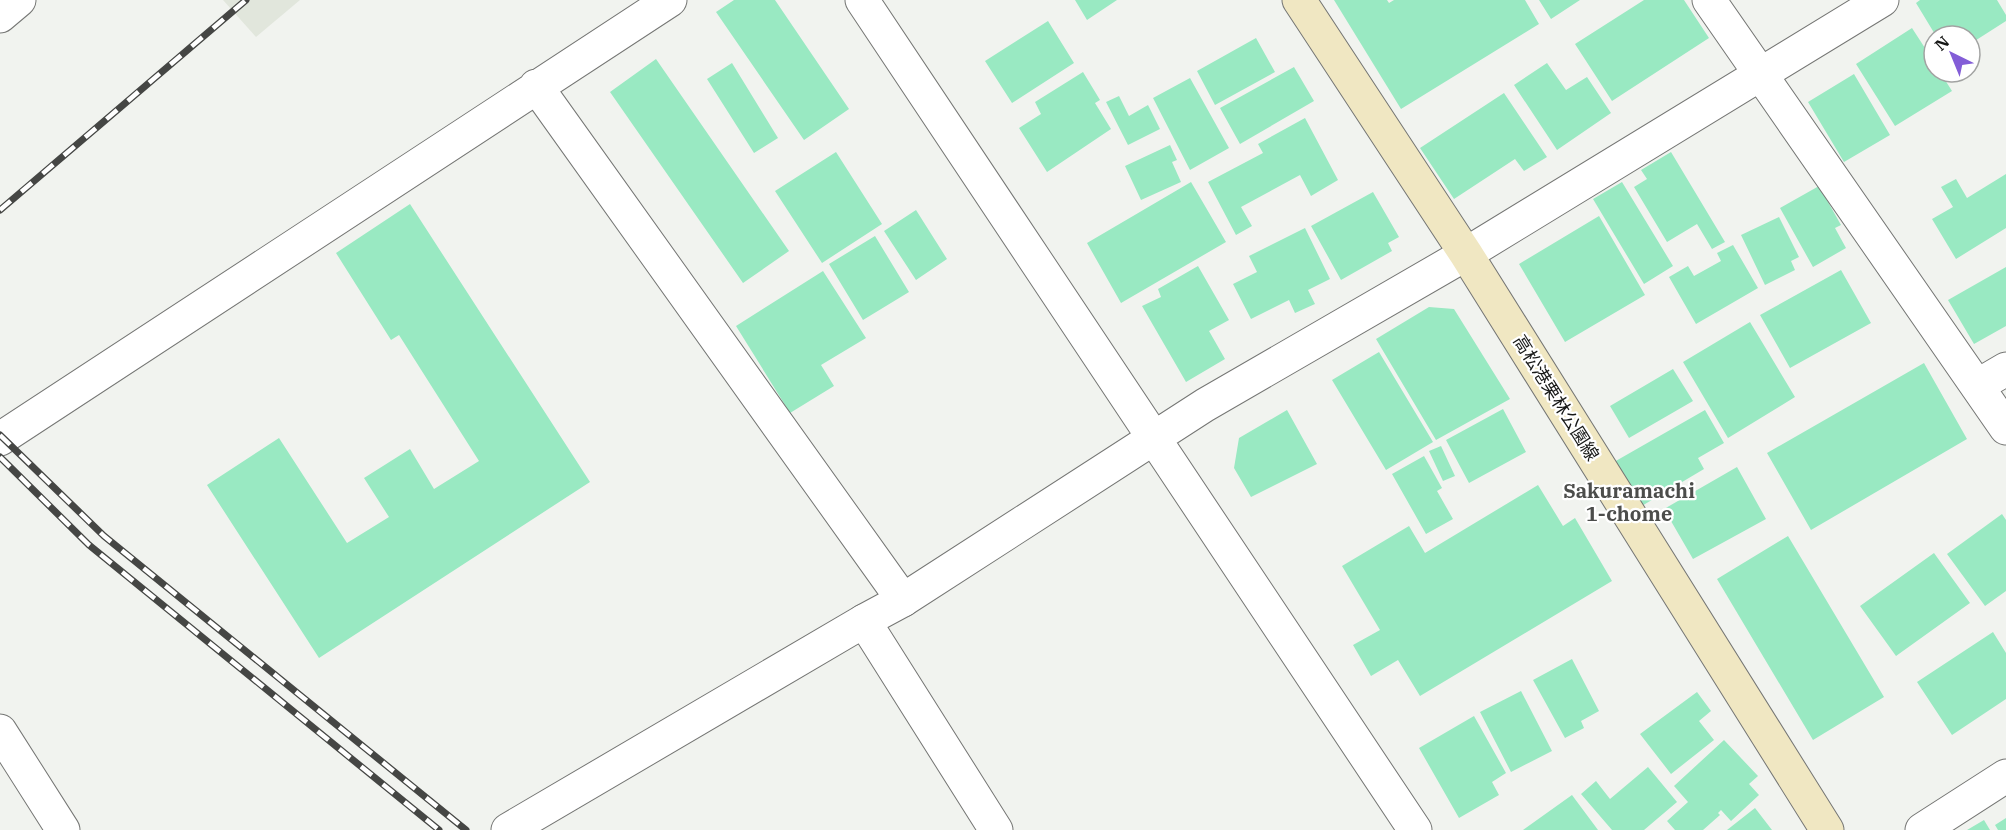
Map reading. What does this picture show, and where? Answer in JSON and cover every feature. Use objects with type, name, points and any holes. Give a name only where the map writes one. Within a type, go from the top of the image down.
[{"type":"main road","name":"高松港栗林公園線","points":[[1299,0],[1466,254],[1827,830]]},
{"type":"street","points":[[0,16],[19,0]]},
{"type":"street","points":[[0,439],[670,0]]},
{"type":"street","points":[[862,0],[1155,437],[1414,830]]},
{"type":"street","points":[[1709,0],[2006,428]]},
{"type":"street","points":[[508,830],[903,600],[1155,437],[1466,254],[1882,0]]},
{"type":"street","points":[[536,86],[903,600]]},
{"type":"street","points":[[1977,386],[2006,369]]},
{"type":"street","points":[[864,621],[996,830]]},
{"type":"street","points":[[0,731],[63,830]]},
{"type":"street","points":[[1922,830],[2006,776]]},
{"type":"shaded area","points":[[223,0],[300,0],[256,37]]},
{"type":"building","points":[[734,0],[775,0],[849,109],[804,140],[716,12]]},
{"type":"building","points":[[1075,0],[1117,0],[1087,20]]},
{"type":"building","points":[[1334,0],[1387,0],[1389,3],[1394,0],[1525,0],[1539,24],[1401,109]]},
{"type":"building","points":[[1539,0],[1580,0],[1551,19]]},
{"type":"building","points":[[1644,0],[1684,0],[1709,38],[1612,101],[1575,44]]},
{"type":"building","points":[[1920,0],[1997,0],[2006,15],[2006,21],[1982,36],[1982,24],[1929,24],[1916,3]]},
{"type":"building","points":[[1048,21],[1074,63],[1012,103],[985,61]]},
{"type":"building","points":[[1912,28],[1922,43],[1922,84],[1948,84],[1952,91],[1895,126],[1856,64]]},
{"type":"building","points":[[1256,38],[1275,72],[1215,105],[1197,71]]},
{"type":"building","points":[[656,59],[789,251],[743,283],[610,92]]},
{"type":"building","points":[[732,63],[778,138],[754,153],[707,79]]},
{"type":"building","points":[[1547,63],[1566,90],[1587,77],[1611,113],[1557,150],[1514,85]]},
{"type":"building","points":[[1294,67],[1314,101],[1240,144],[1220,108]]},
{"type":"building","points":[[1083,72],[1100,100],[1095,103],[1111,129],[1047,172],[1019,128],[1041,114],[1035,102]]},
{"type":"building","points":[[1854,74],[1890,135],[1844,162],[1808,102]]},
{"type":"building","points":[[1190,78],[1229,148],[1190,170],[1153,98]]},
{"type":"building","points":[[1504,93],[1547,157],[1524,171],[1515,159],[1454,199],[1420,148]]},
{"type":"building","points":[[1119,96],[1129,116],[1148,105],[1160,129],[1128,145],[1106,102]]},
{"type":"building","points":[[1305,118],[1338,180],[1311,196],[1300,175],[1241,207],[1252,226],[1236,235],[1208,182],[1263,153],[1258,144]]},
{"type":"building","points":[[1170,145],[1177,160],[1172,162],[1181,182],[1141,200],[1125,166]]},
{"type":"building","points":[[836,152],[882,224],[822,263],[775,191]]},
{"type":"building","points":[[1671,152],[1725,242],[1712,249],[1697,224],[1667,242],[1634,187],[1647,179],[1641,170]]},
{"type":"building","points":[[2006,174],[2006,228],[1956,259],[1932,219],[1953,207],[1941,187],[1956,179],[1967,198]]},
{"type":"building","points":[[1191,182],[1226,242],[1121,303],[1087,243]]},
{"type":"building","points":[[1622,182],[1673,266],[1644,284],[1593,199]]},
{"type":"building","points":[[1819,186],[1841,225],[1835,228],[1846,248],[1813,267],[1780,208]]},
{"type":"building","points":[[1373,192],[1399,237],[1388,243],[1392,251],[1341,280],[1311,226]]},
{"type":"building","points":[[410,204],[590,482],[319,658],[207,485],[279,438],[347,543],[389,517],[364,478],[410,449],[434,489],[479,461],[399,335],[391,340],[336,253]]},
{"type":"building","points":[[916,210],[947,259],[916,280],[884,231]]},
{"type":"building","points":[[1599,216],[1645,295],[1565,342],[1519,264]]},
{"type":"building","points":[[1779,217],[1799,257],[1791,261],[1795,270],[1765,285],[1741,235]]},
{"type":"building","points":[[1305,228],[1330,279],[1308,290],[1315,304],[1295,313],[1289,300],[1251,319],[1233,284],[1257,272],[1249,256]]},
{"type":"building","points":[[875,236],[909,292],[863,320],[829,264]]},
{"type":"building","points":[[1733,245],[1758,288],[1696,324],[1669,277],[1688,266],[1694,276],[1721,261],[1717,253]]},
{"type":"building","points":[[1198,266],[1229,320],[1209,331],[1225,359],[1186,382],[1142,306],[1161,297],[1158,289]]},
{"type":"building","points":[[2006,267],[2006,326],[1974,344],[1948,300]]},
{"type":"building","points":[[1841,270],[1871,323],[1790,368],[1760,315]]},
{"type":"building","points":[[823,271],[866,338],[821,365],[834,386],[790,413],[736,326]]},
{"type":"building","points":[[1429,307],[1454,309],[1510,399],[1436,440],[1376,339]]},
{"type":"building","points":[[1750,322],[1795,397],[1728,438],[1683,362]]},
{"type":"building","points":[[1379,352],[1433,442],[1386,470],[1332,380]]},
{"type":"building","points":[[1924,363],[1967,439],[1811,530],[1767,453]]},
{"type":"building","points":[[1673,369],[1693,401],[1629,438],[1610,406]]},
{"type":"building","points":[[1503,409],[1526,452],[1469,483],[1446,440]]},
{"type":"building","points":[[1287,410],[1317,464],[1251,497],[1234,468],[1239,438]]},
{"type":"building","points":[[1705,410],[1724,443],[1698,458],[1704,469],[1640,507],[1614,462]]},
{"type":"building","points":[[1441,446],[1455,476],[1443,481],[1429,451]]},
{"type":"building","points":[[1424,456],[1442,488],[1437,491],[1453,519],[1426,534],[1392,474]]},
{"type":"building","points":[[1737,467],[1766,519],[1693,559],[1664,509]]},
{"type":"building","points":[[1538,485],[1563,526],[1575,518],[1612,581],[1420,696],[1398,660],[1371,676],[1353,645],[1380,630],[1342,566],[1409,526],[1425,553]]},
{"type":"building","points":[[2002,514],[2006,520],[2006,591],[1985,606],[1947,554]]},
{"type":"building","points":[[1788,536],[1884,697],[1813,740],[1717,579]]},
{"type":"building","points":[[1934,553],[1970,603],[1896,656],[1860,606]]},
{"type":"building","points":[[1993,632],[2006,653],[2006,699],[1952,735],[1917,682]]},
{"type":"building","points":[[1572,659],[1599,711],[1581,721],[1584,728],[1565,738],[1533,680]]},
{"type":"building","points":[[1521,691],[1552,751],[1511,772],[1480,712]]},
{"type":"building","points":[[1697,692],[1711,711],[1699,721],[1714,740],[1671,774],[1640,734]]},
{"type":"building","points":[[1474,716],[1506,773],[1492,782],[1499,795],[1459,818],[1419,748]]},
{"type":"building","points":[[1724,740],[1758,776],[1749,784],[1759,795],[1731,821],[1721,810],[1718,813],[1720,815],[1703,830],[1675,830],[1667,821],[1688,802],[1674,786]]},
{"type":"building","points":[[1648,767],[1677,802],[1644,830],[1612,830],[1581,794],[1596,781],[1610,799]]},
{"type":"building","points":[[1572,795],[1598,830],[1523,830]]},
{"type":"building","points":[[1755,808],[1772,830],[1727,830]]},
{"type":"building","points":[[2006,818],[2006,830],[1998,830],[1995,825]]},
{"type":"building","points":[[1984,820],[1990,830],[1967,830]]},
{"type":"railway","points":[[0,210],[246,0]]},
{"type":"railway","points":[[0,435],[104,536],[466,830]]},
{"type":"railway","points":[[0,457],[89,545],[439,830]]},
{"type":"district","name":"Sakuramachi 1-chome","points":[[1629,502]]}]
